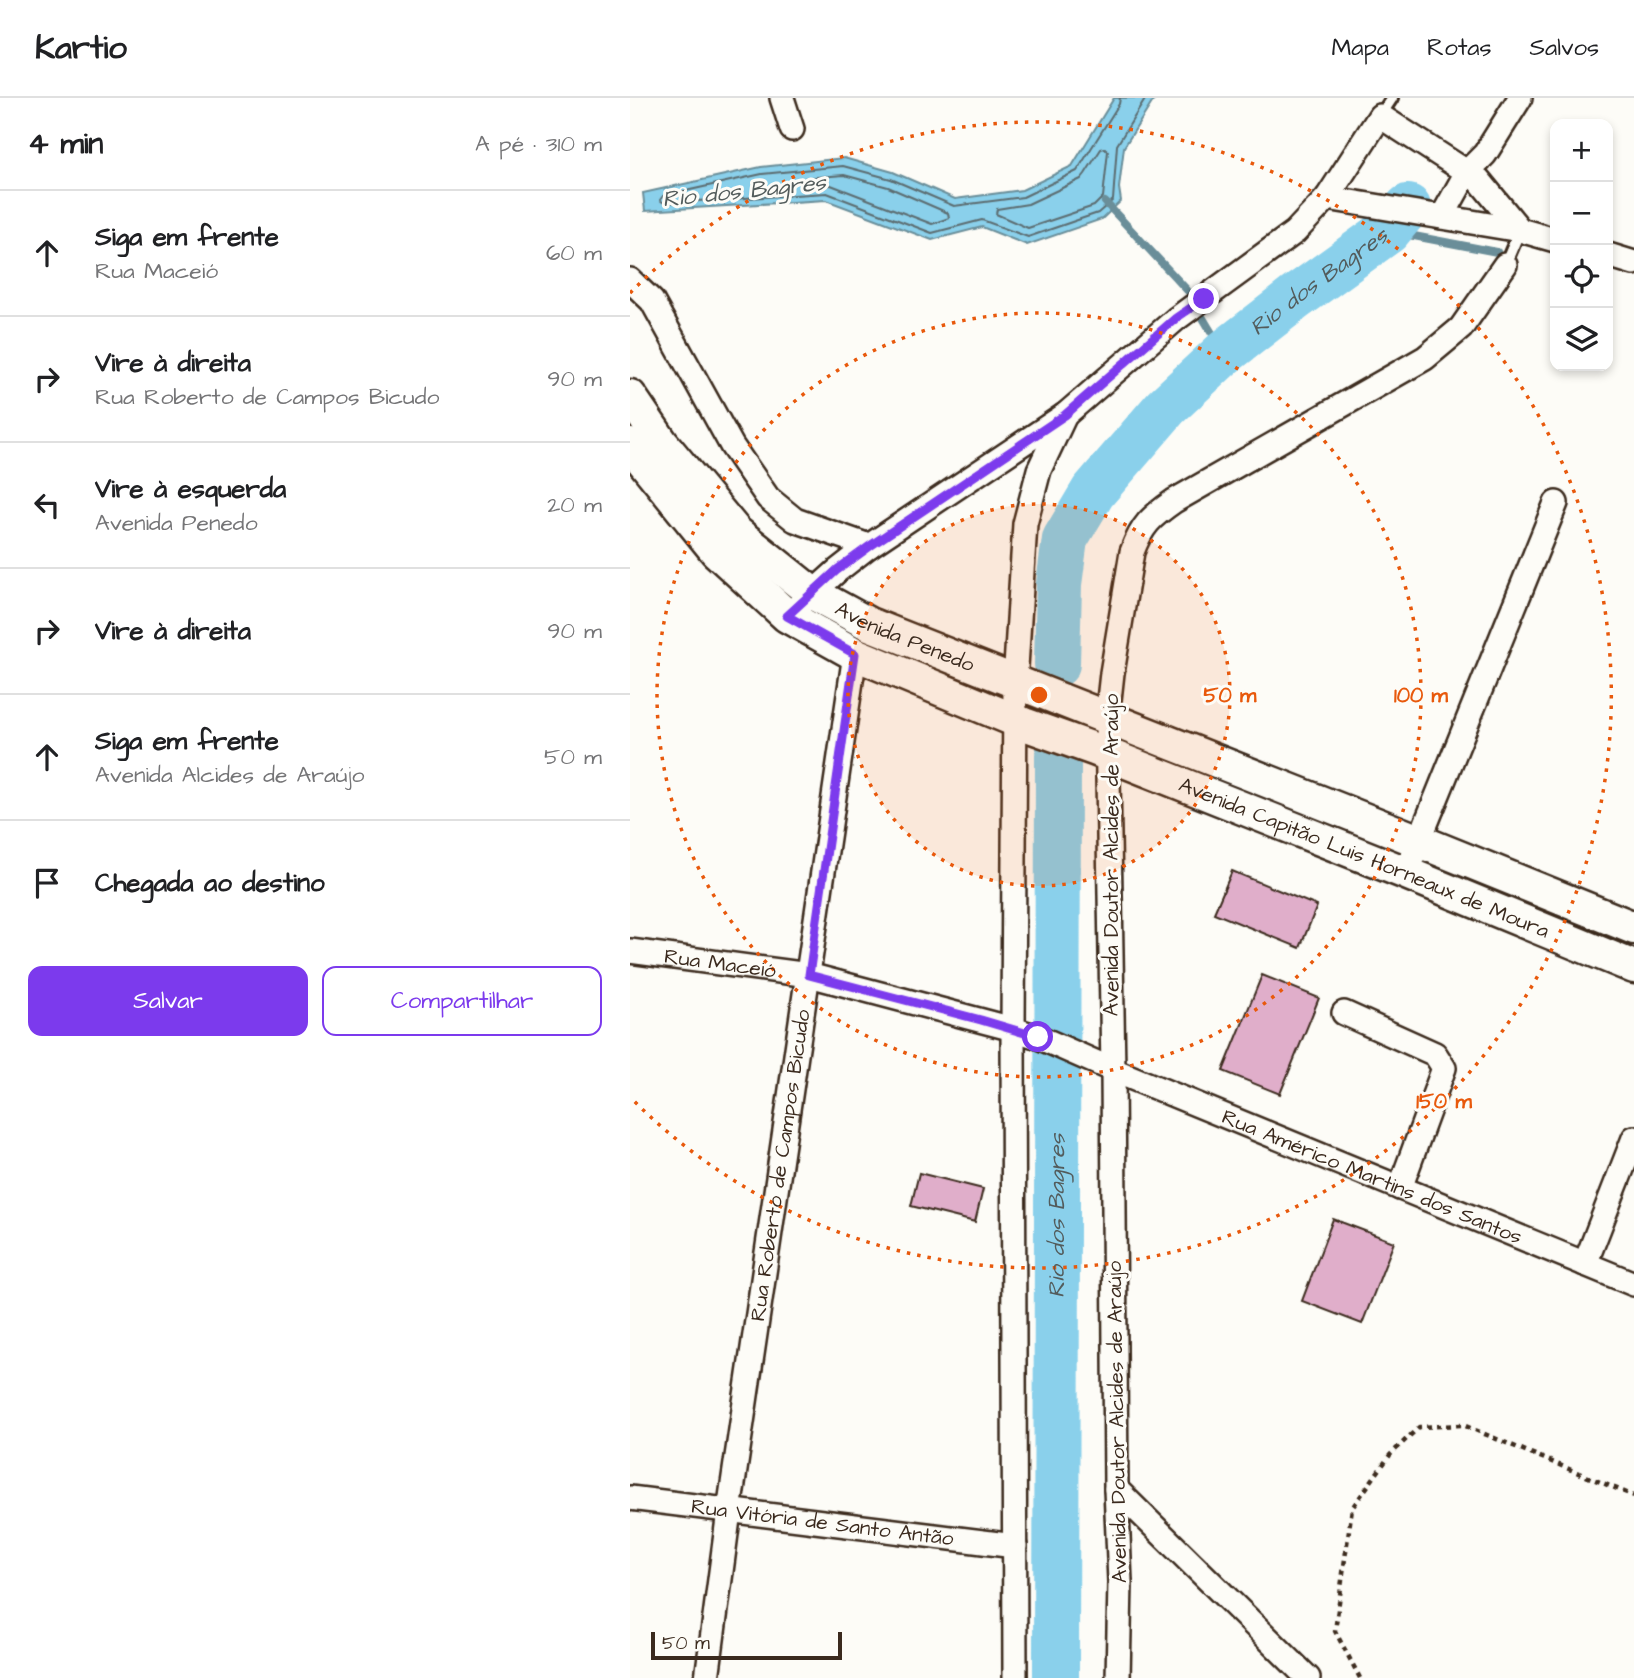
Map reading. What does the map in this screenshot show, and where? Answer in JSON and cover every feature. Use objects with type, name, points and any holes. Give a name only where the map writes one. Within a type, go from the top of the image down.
[{"type":"street","points":[[782,98],[792,129]]},
{"type":"street","points":[[1450,218],[1520,98]]},
{"type":"street","points":[[787,616],[837,570],[870,546],[1065,415],[1176,318],[1295,232],[1327,198],[1386,107],[1473,176],[1520,230]]},
{"type":"street","points":[[1327,198],[1520,230],[1550,239]]},
{"type":"street","points":[[1613,257],[1634,263]]},
{"type":"street","name":"Avenida Doutor Alcides de Araújo","points":[[1118,1678],[1120,1583],[1105,1066],[1100,716],[1112,673],[1132,552],[1139,535],[1153,516],[1174,501],[1425,358],[1461,328],[1505,265]]},
{"type":"street","points":[[630,280],[652,301],[732,446],[768,498],[795,520],[870,546]]},
{"type":"street","name":"Avenida Penedo","points":[[630,396],[662,443],[736,532],[812,593],[869,624],[1100,716]]},
{"type":"street","points":[[1016,1678],[1013,1029],[1025,524],[1039,470],[1065,415]]},
{"type":"street","name":"Avenida Penedo","points":[[630,445],[716,551],[787,616],[855,654],[1020,722],[1100,751]]},
{"type":"street","points":[[1406,873],[1556,503]]},
{"type":"street","name":"Rua Roberto de Campos Bicudo","points":[[707,1678],[729,1511],[855,654]]},
{"type":"street","name":"Avenida Capitão Luis Horneaux de Moura","points":[[1100,716],[1634,928]]},
{"type":"street","name":"Avenida Capitão Luis Horneaux de Moura","points":[[1100,751],[1634,967]]},
{"type":"street","name":"Rua Maceió","points":[[630,951],[809,975],[1038,1037]]},
{"type":"street","points":[[1344,1013],[1435,1054],[1444,1068],[1400,1188]]},
{"type":"street","name":"Rua Américo Martins dos Santos","points":[[1038,1037],[1634,1284]]},
{"type":"street","points":[[1585,1264],[1634,1138]]},
{"type":"street","points":[[1116,1489],[1308,1678]]},
{"type":"street","name":"Rua Vitória de Santo Antão","points":[[630,1498],[1015,1546]]},
{"type":"lane","name":"Avenida Doutor Alcides de Araújo","points":[[1505,265],[1520,230]]},
{"type":"path","points":[[1360,1678],[1335,1631],[1352,1508],[1390,1455],[1419,1427],[1463,1425],[1634,1496]]},
{"type":"water","points":[[1114,98],[1155,98],[1124,147],[1119,188],[1121,201],[1102,219],[1027,245],[982,227],[932,240],[826,200],[645,211],[643,193],[761,167],[844,158],[893,172],[955,199],[1022,190],[1072,166]]},
{"type":"building","points":[[1232,871],[1317,906],[1300,948],[1214,913]]},
{"type":"building","points":[[1262,975],[1319,998],[1280,1094],[1223,1071]]},
{"type":"building","points":[[919,1173],[983,1189],[975,1222],[911,1206]]},
{"type":"building","points":[[1333,1219],[1394,1242],[1362,1324],[1302,1301]]},
{"type":"waterway","name":"Rio dos Bagres","points":[[1105,202],[1187,290]]},
{"type":"waterway","name":"Rio dos Bagres","points":[[1057,664],[1059,584],[1065,539],[1093,492],[1166,407],[1224,353],[1388,231],[1408,207]]},
{"type":"waterway","points":[[1388,231],[1497,252]]},
{"type":"waterway","name":"Rio dos Bagres","points":[[1203,318],[1224,353]]},
{"type":"waterway","name":"Rio dos Bagres","points":[[1056,1678],[1058,755]]},
{"type":"route","points":[[1038,1037],[809,975],[855,654],[787,616],[837,570],[870,546],[1065,415],[1176,318],[1204,299]]}]
